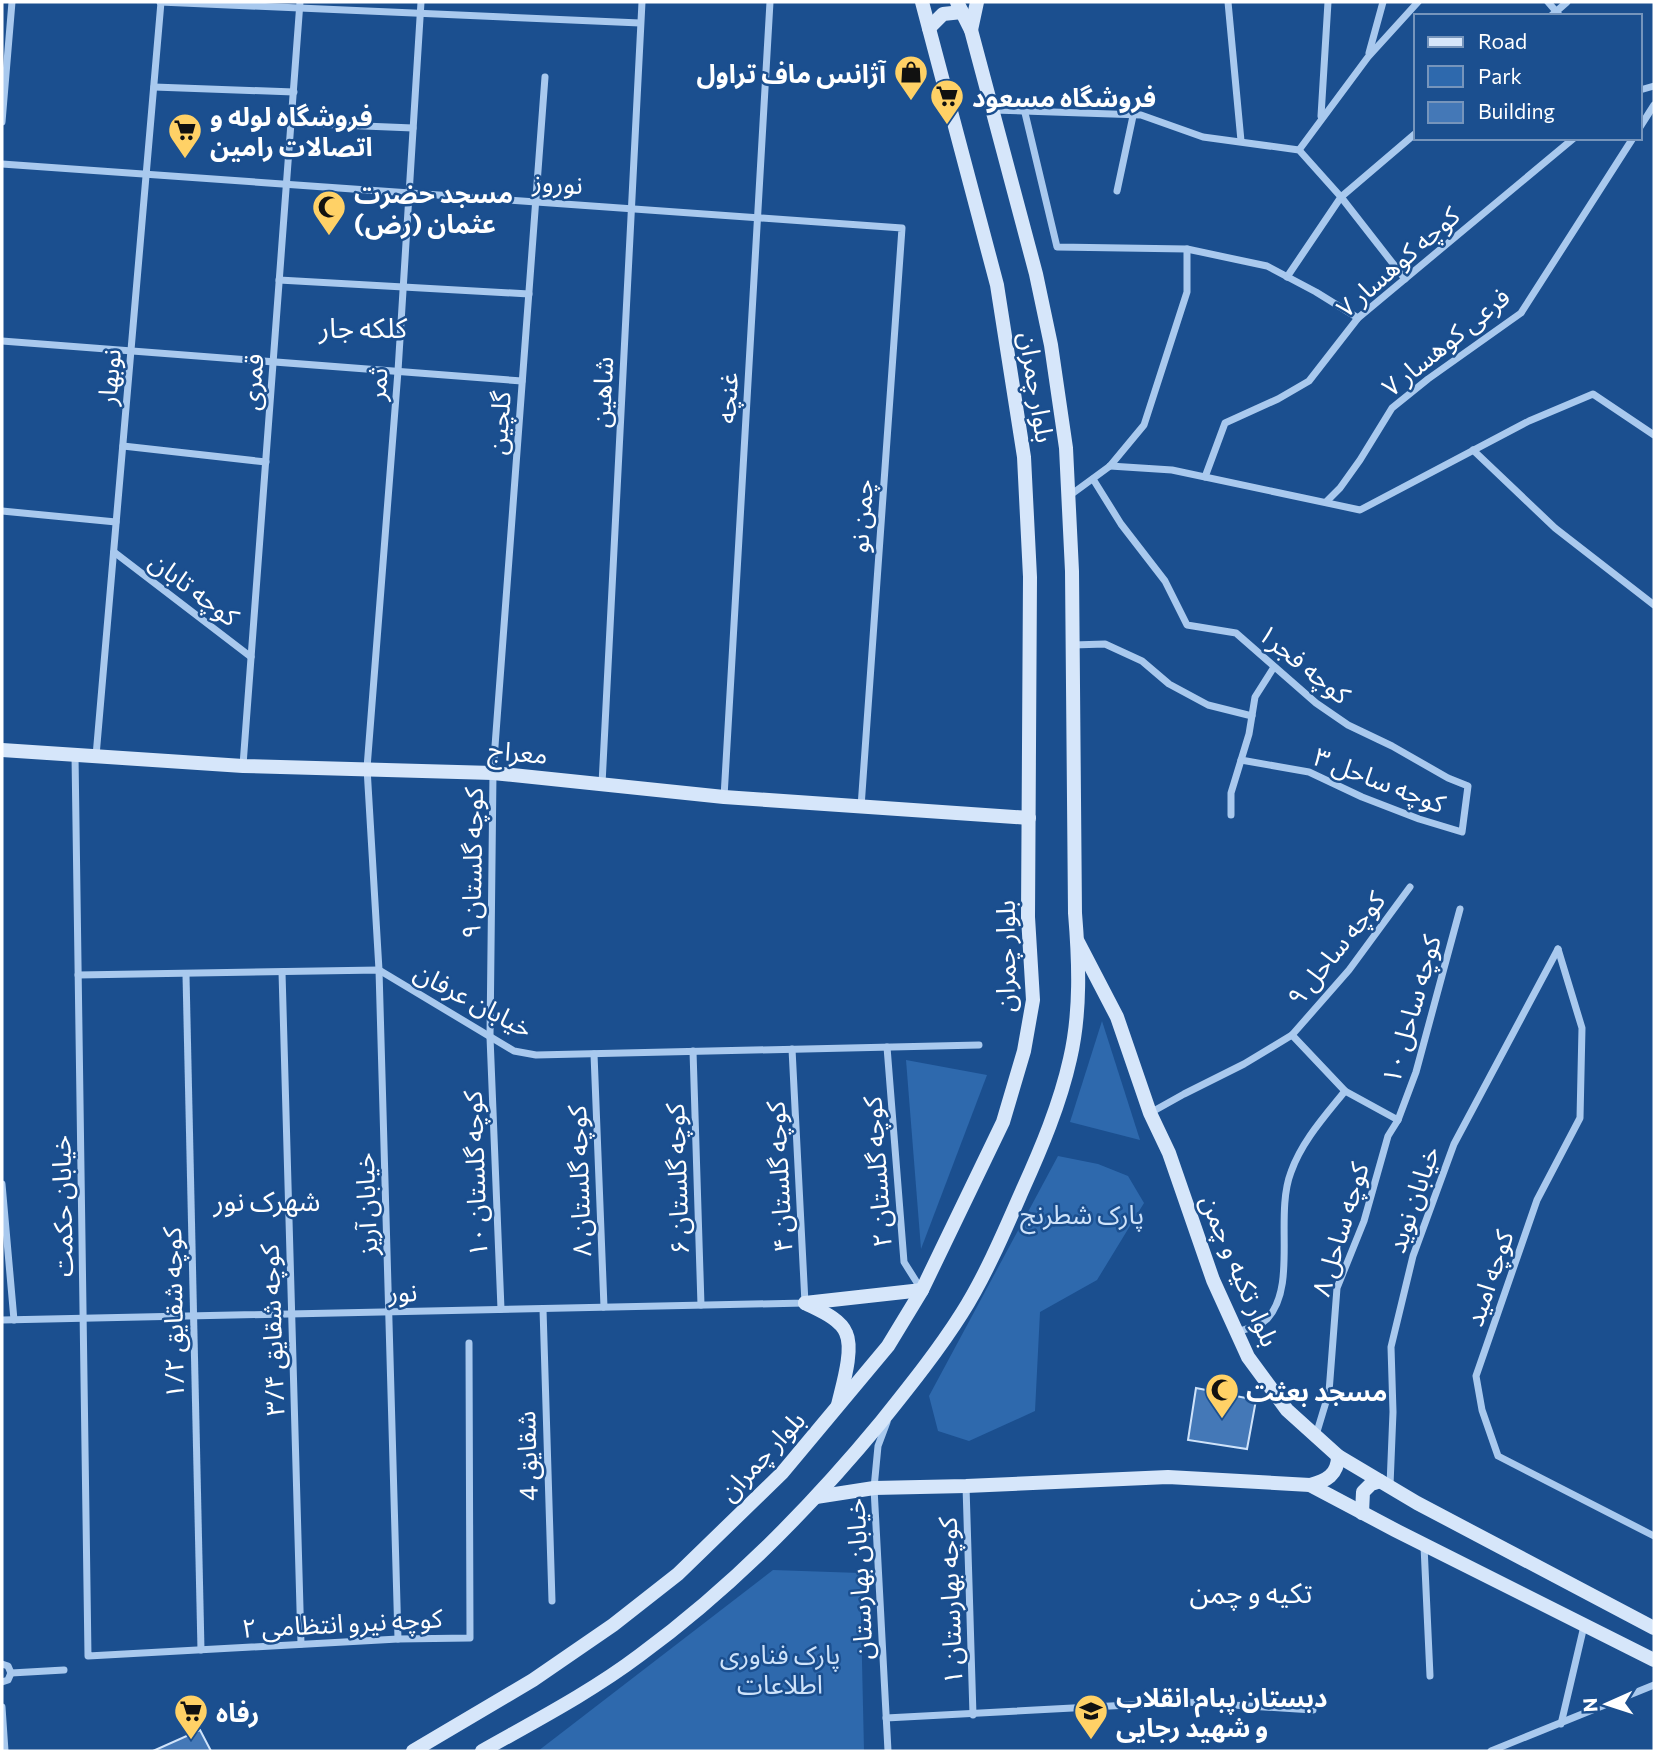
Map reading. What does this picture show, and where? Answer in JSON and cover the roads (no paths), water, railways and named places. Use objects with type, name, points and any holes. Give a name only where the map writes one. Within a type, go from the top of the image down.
[{"type":"main road","name":"بلوار چمران","points":[[413,1751],[533,1680],[613,1625],[678,1574],[782,1473],[888,1346],[922,1290],[1003,1122],[1024,1051],[1033,1000],[1028,917],[1030,577],[1024,457],[997,285],[922,2]]},
{"type":"main road","points":[[971,30],[977,2]]},
{"type":"main road","name":"بلوار چمران","points":[[482,1751],[551,1712],[639,1656],[699,1607],[772,1542],[816,1497],[892,1408],[963,1312],[1010,1219],[1042,1146],[1070,1059],[1077,1008],[1077,940],[1066,448],[1051,345],[1036,274],[971,30],[960,7]]},
{"type":"main road","points":[[929,28],[943,15],[960,7]]},
{"type":"main road","name":"معراج","points":[[2,750],[243,766],[493,773],[724,797],[1029,818]]},
{"type":"main road","name":"بلوار تکیه و چمن","points":[[1077,940],[1117,1017],[1150,1114],[1169,1153],[1213,1280],[1248,1357],[1287,1410],[1338,1457],[1417,1503],[1654,1628]]},
{"type":"main road","points":[[805,1303],[922,1290]]},
{"type":"main road","points":[[805,1303],[834,1320],[846,1333],[848,1365],[836,1410]]},
{"type":"main road","points":[[816,1497],[874,1488],[1168,1477],[1311,1485],[1329,1479],[1336,1469],[1338,1457]]},
{"type":"main road","points":[[1362,1513],[1363,1492],[1371,1484],[1385,1483]]},
{"type":"main road","points":[[1311,1485],[1654,1660]]},
{"type":"street","points":[[2,122],[5,32],[12,2]]},
{"type":"street","points":[[161,2],[300,5],[640,23]]},
{"type":"street","name":"نوبهار","points":[[96,756],[161,2]]},
{"type":"street","name":"ثمر","points":[[367,768],[398,371],[421,2]]},
{"type":"street","name":"شاهین","points":[[602,784],[642,2]]},
{"type":"street","name":"غنچه","points":[[724,797],[770,2]]},
{"type":"street","points":[[1228,2],[1241,141]]},
{"type":"street","points":[[1321,117],[1328,2]]},
{"type":"street","points":[[1368,57],[1383,2]]},
{"type":"street","points":[[1299,150],[1368,57],[1418,2]]},
{"type":"street","points":[[1548,2],[1556,14],[1567,2]]},
{"type":"street","name":"قمری","points":[[243,766],[300,5]]},
{"type":"street","name":"گلچین","points":[[493,773],[545,77]]},
{"type":"street","points":[[154,87],[294,92]]},
{"type":"street","points":[[1642,124],[1654,105]]},
{"type":"street","points":[[993,110],[1141,115],[1203,137],[1299,150],[1341,197],[1405,279]]},
{"type":"street","points":[[1026,113],[1057,247],[1187,249],[1267,266],[1358,318]]},
{"type":"street","points":[[1117,191],[1133,116]]},
{"type":"street","points":[[291,123],[412,128]]},
{"type":"street","points":[[1287,277],[1341,197],[1414,135]]},
{"type":"street","name":"کوچه کوهسار ۷","points":[[1205,477],[1226,422],[1309,381],[1358,318],[1572,140]]},
{"type":"street","name":"فرعی کوهسار ۷","points":[[1325,502],[1340,488],[1360,460],[1392,408],[1521,313],[1632,140]]},
{"type":"street","name":"نوروز","points":[[2,164],[902,228]]},
{"type":"street","name":"چمن نو","points":[[861,807],[902,228]]},
{"type":"street","points":[[1068,496],[1110,467],[1144,425],[1187,292],[1187,249]]},
{"type":"street","points":[[279,280],[529,294]]},
{"type":"street","points":[[2,341],[522,381]]},
{"type":"street","points":[[1110,467],[1172,470],[1360,510],[1529,421],[1593,394],[1654,435]]},
{"type":"street","points":[[123,446],[266,462]]},
{"type":"street","points":[[1473,450],[1555,527],[1654,606]]},
{"type":"street","name":"کوچه فجر۱","points":[[1093,479],[1121,524],[1165,580],[1187,625],[1236,634],[1316,703],[1348,725],[1468,786],[1462,832]]},
{"type":"street","points":[[2,511],[116,522]]},
{"type":"street","name":"کوچه تابان","points":[[114,552],[251,657]]},
{"type":"street","points":[[1072,645],[1105,644],[1142,662],[1169,684],[1208,705],[1252,716]]},
{"type":"street","points":[[1231,815],[1231,793],[1255,697],[1274,667]]},
{"type":"street","name":"خیابان حکمت","points":[[75,755],[88,1656]]},
{"type":"street","name":"کوچه ساحل ۳","points":[[1241,760],[1310,772],[1362,797],[1462,832]]},
{"type":"street","name":"خیابان آریز","points":[[367,768],[379,970],[398,1639]]},
{"type":"street","name":"کوچه گلستان ۹","points":[[490,1037],[493,773]]},
{"type":"street","name":"کوچه ساحل ۹","points":[[1150,1114],[1292,1035],[1349,970],[1410,887]]},
{"type":"street","name":"کوچه ساحل ۱۰","points":[[1398,1120],[1416,1072],[1460,909]]},
{"type":"street","name":"خیابان نوید","points":[[1385,1483],[1393,1412],[1391,1347],[1413,1256],[1454,1144],[1558,949]]},
{"type":"street","name":"کوچه امید","points":[[1558,949],[1582,1028],[1580,1118],[1537,1200],[1476,1376],[1477,1385],[1482,1410],[1498,1456],[1654,1535]]},
{"type":"street","name":"خیابان عرفان","points":[[78,975],[379,970],[514,1051],[536,1055],[979,1045]]},
{"type":"street","name":"کوچه شقایق ۳/۴","points":[[282,972],[301,1644]]},
{"type":"street","name":"کوچه شقایق ۱/۲","points":[[186,975],[201,1650]]},
{"type":"street","points":[[1292,1035],[1345,1091],[1398,1120]]},
{"type":"street","name":"کوچه گلستان ۱۰","points":[[490,1037],[501,1310]]},
{"type":"street","name":"کوچه گلستان ۲","points":[[887,1047],[904,1262],[922,1290]]},
{"type":"street","name":"کوچه گلستان ۴","points":[[792,1049],[805,1303]]},
{"type":"street","name":"کوچه گلستان ۶","points":[[693,1051],[701,1305]]},
{"type":"street","name":"کوچه گلستان ۸","points":[[594,1054],[604,1307]]},
{"type":"street","points":[[1237,1332],[1266,1321],[1280,1297],[1284,1258],[1282,1214],[1290,1173],[1315,1128],[1345,1091]]},
{"type":"street","name":"کوچه ساحل ۸","points":[[1315,1436],[1329,1392],[1337,1288],[1364,1221],[1388,1136],[1398,1120]]},
{"type":"street","points":[[2,1184],[14,1320]]},
{"type":"street","name":"نور","points":[[2,1320],[805,1303]]},
{"type":"street","name":"شقایق 4","points":[[543,1309],[552,1601]]},
{"type":"street","name":"کوچه نیرو انتظامی ۲","points":[[88,1656],[398,1639],[470,1638],[470,1343]]},
{"type":"street","name":"خیابان بهارستان","points":[[888,1751],[874,1488],[878,1446],[892,1408]]},
{"type":"street","name":"کوچه بهارستان ۱","points":[[966,1486],[973,1715]]},
{"type":"street","points":[[1424,1545],[1430,1676]]},
{"type":"street","points":[[1561,1724],[1584,1625]]},
{"type":"street","points":[[2,1664],[8,1665],[12,1673]]},
{"type":"street","points":[[12,1673],[64,1670]]},
{"type":"street","points":[[2,1682],[8,1680],[12,1673]]},
{"type":"street","points":[[1491,1751],[1654,1685]]},
{"type":"street","points":[[886,1718],[1186,1702],[1313,1710]]},
{"type":"street","points":[[2,1707],[5,1751]]},
{"type":"place","name":"آژانس ماف تراول","points":[[911,102]]},
{"type":"place","name":"فروشگاه مسعود","points":[[947,126]]},
{"type":"place","name":"فروشگاه لوله و اتصالات رامین","points":[[185,160]]},
{"type":"place","name":"مسجد حضرت عثمان (رض)","points":[[329,237]]},
{"type":"place","name":"مسجد بعثت","points":[[1222,1420]]},
{"type":"place","name":"رفاه","points":[[191,1741]]},
{"type":"place","name":"دبستان پبام انقلاب و شهید رجایی","points":[[1091,1741]]},
{"type":"district","name":"کلکه جار","points":[[363,327]]},
{"type":"district","name":"شهرک نور","points":[[267,1200]]},
{"type":"district","name":"تکیه و چمن","points":[[1251,1592]]},
{"type":"park label","name":"پارک شطرنج","points":[[1082,1213]]},
{"type":"park label","name":"پارک فناوری اطلاعات","points":[[780,1668]]}]
